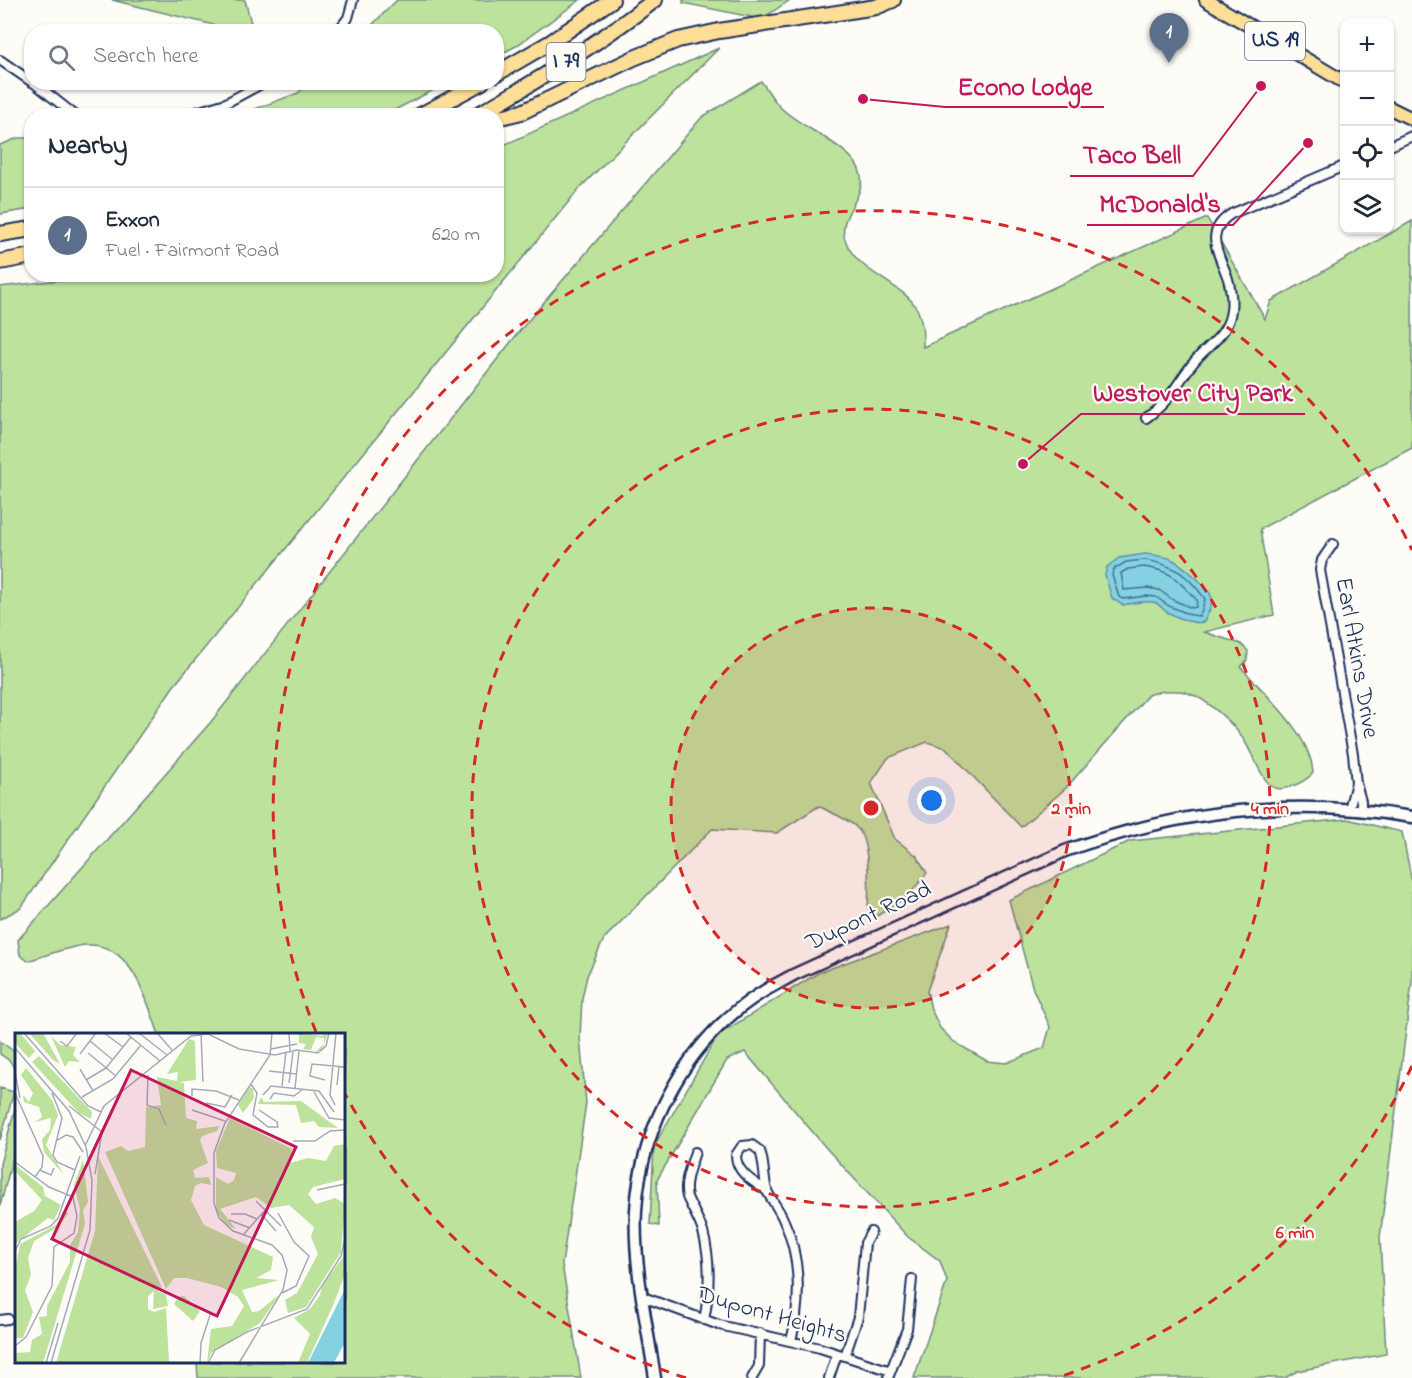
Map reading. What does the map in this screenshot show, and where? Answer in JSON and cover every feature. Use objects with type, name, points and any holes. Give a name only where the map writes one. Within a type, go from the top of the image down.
[{"type":"highway","name":"I 79","points":[[504,69],[551,42],[611,0]]},
{"type":"highway","points":[[504,116],[522,112],[634,58],[678,40],[719,31],[876,8],[893,0]]},
{"type":"highway","name":"I 79","points":[[489,108],[531,85],[654,1]]},
{"type":"highway","points":[[434,108],[467,90]]},
{"type":"highway","points":[[0,234],[24,230]]},
{"type":"highway","points":[[0,262],[24,258]]},
{"type":"main road","name":"US 19","points":[[1206,0],[1340,80]]},
{"type":"main road","points":[[1394,110],[1412,118]]},
{"type":"street","points":[[343,24],[348,18],[353,0]]},
{"type":"street","points":[[0,60],[24,76]]},
{"type":"street","points":[[42,90],[66,108]]},
{"type":"street","points":[[209,108],[226,103],[250,90]]},
{"type":"street","points":[[1394,144],[1412,136]]},
{"type":"street","points":[[1146,418],[1163,406],[1192,364],[1217,341],[1230,316],[1232,300],[1228,280],[1215,244],[1221,220],[1340,168]]},
{"type":"street","name":"Earl Atkins Drive","points":[[1333,544],[1322,560],[1320,570],[1353,754],[1356,783],[1360,791],[1361,811]]},
{"type":"street","name":"Earl Atkins Drive","points":[[1349,809],[1356,783]]},
{"type":"street","name":"Dupont Road","points":[[655,1378],[639,1264],[636,1212],[643,1163],[656,1122],[678,1077],[691,1059],[727,1020],[761,993],[794,975],[978,890],[1065,851],[1107,836],[1195,815],[1246,809],[1293,807],[1349,809],[1412,818]]},
{"type":"street","points":[[767,1191],[747,1176],[738,1165],[736,1155],[742,1146],[752,1145],[760,1151],[767,1191],[785,1223],[795,1258],[797,1307],[791,1341]]},
{"type":"street","points":[[695,1152],[688,1174],[686,1192],[702,1229],[708,1257],[709,1290],[704,1320]]},
{"type":"street","points":[[829,1378],[856,1326],[865,1243],[871,1232]]},
{"type":"street","points":[[889,1375],[907,1329],[912,1279]]},
{"type":"street","name":"Dupont Heights","points":[[643,1297],[704,1320],[841,1355],[889,1375]]},
{"type":"street","points":[[752,1378],[759,1366],[760,1333]]},
{"type":"green space","points":[[112,0],[245,0],[251,23],[210,24]]},
{"type":"green space","points":[[397,0],[580,0],[504,52],[504,24],[373,24]]},
{"type":"green space","points":[[683,0],[790,0],[766,16],[756,18],[683,3]]},
{"type":"green space","points":[[719,48],[579,189],[504,281],[504,145]]},
{"type":"green space","points":[[761,81],[772,98],[788,114],[835,144],[854,160],[861,179],[857,197],[845,223],[846,242],[861,263],[912,301],[921,320],[923,347],[1207,218],[1265,319],[1271,301],[1389,234],[1394,234],[1394,231],[1412,221],[1412,448],[1260,529],[1274,615],[1204,632],[1241,644],[1248,651],[1247,660],[1241,667],[1285,716],[1304,744],[1313,773],[1304,780],[1279,789],[1269,784],[1239,733],[1219,712],[1203,700],[1184,692],[1157,692],[1148,695],[1066,788],[1021,827],[946,748],[927,742],[888,758],[871,783],[895,839],[917,856],[927,873],[909,895],[877,916],[868,908],[868,866],[861,834],[854,825],[819,806],[777,833],[712,829],[604,939],[587,976],[582,998],[580,1038],[586,1103],[562,1264],[581,1378],[198,1378],[197,1363],[345,1363],[345,1033],[159,1033],[135,976],[115,953],[102,947],[86,945],[28,961],[20,955],[18,940],[210,723],[522,328],[702,117]]},
{"type":"green space","points":[[301,90],[433,90],[399,108],[258,108]]},
{"type":"green space","points":[[24,138],[24,210],[0,214],[0,145]]},
{"type":"green space","points":[[42,282],[503,282],[173,687],[21,908],[0,919],[0,287]]},
{"type":"green space","points":[[1347,819],[1402,832],[1412,882],[1412,982],[1380,1237],[1386,1354],[1297,1371],[1285,1378],[914,1378],[947,1281],[940,1261],[908,1237],[827,1149],[745,1052],[727,1060],[657,1180],[659,1226],[650,1224],[654,1146],[718,1035],[818,973],[951,924],[927,991],[931,1009],[940,1028],[954,1042],[987,1061],[1006,1063],[1044,1048],[1050,1027],[1033,989],[1009,900],[1130,841]]},
{"type":"green space","points":[[0,1041],[15,1052],[15,1070],[10,1061],[0,1054]]},
{"type":"green space","points":[[0,1088],[14,1092],[0,1140]]},
{"type":"green space","points":[[15,1109],[15,1150],[0,1206],[0,1164]]},
{"type":"water","points":[[1145,554],[1174,560],[1207,589],[1212,600],[1204,622],[1180,618],[1152,602],[1122,605],[1112,598],[1105,575],[1107,567],[1119,558]]},
{"type":"place","name":"Exxon","points":[[1169,63]]},
{"type":"place","name":"Taco Bell","points":[[1261,86]]},
{"type":"place","name":"Econo Lodge","points":[[863,99]]},
{"type":"place","name":"McDonald's","points":[[1308,143]]},
{"type":"place","name":"Westover City Park","points":[[1023,464]]}]
